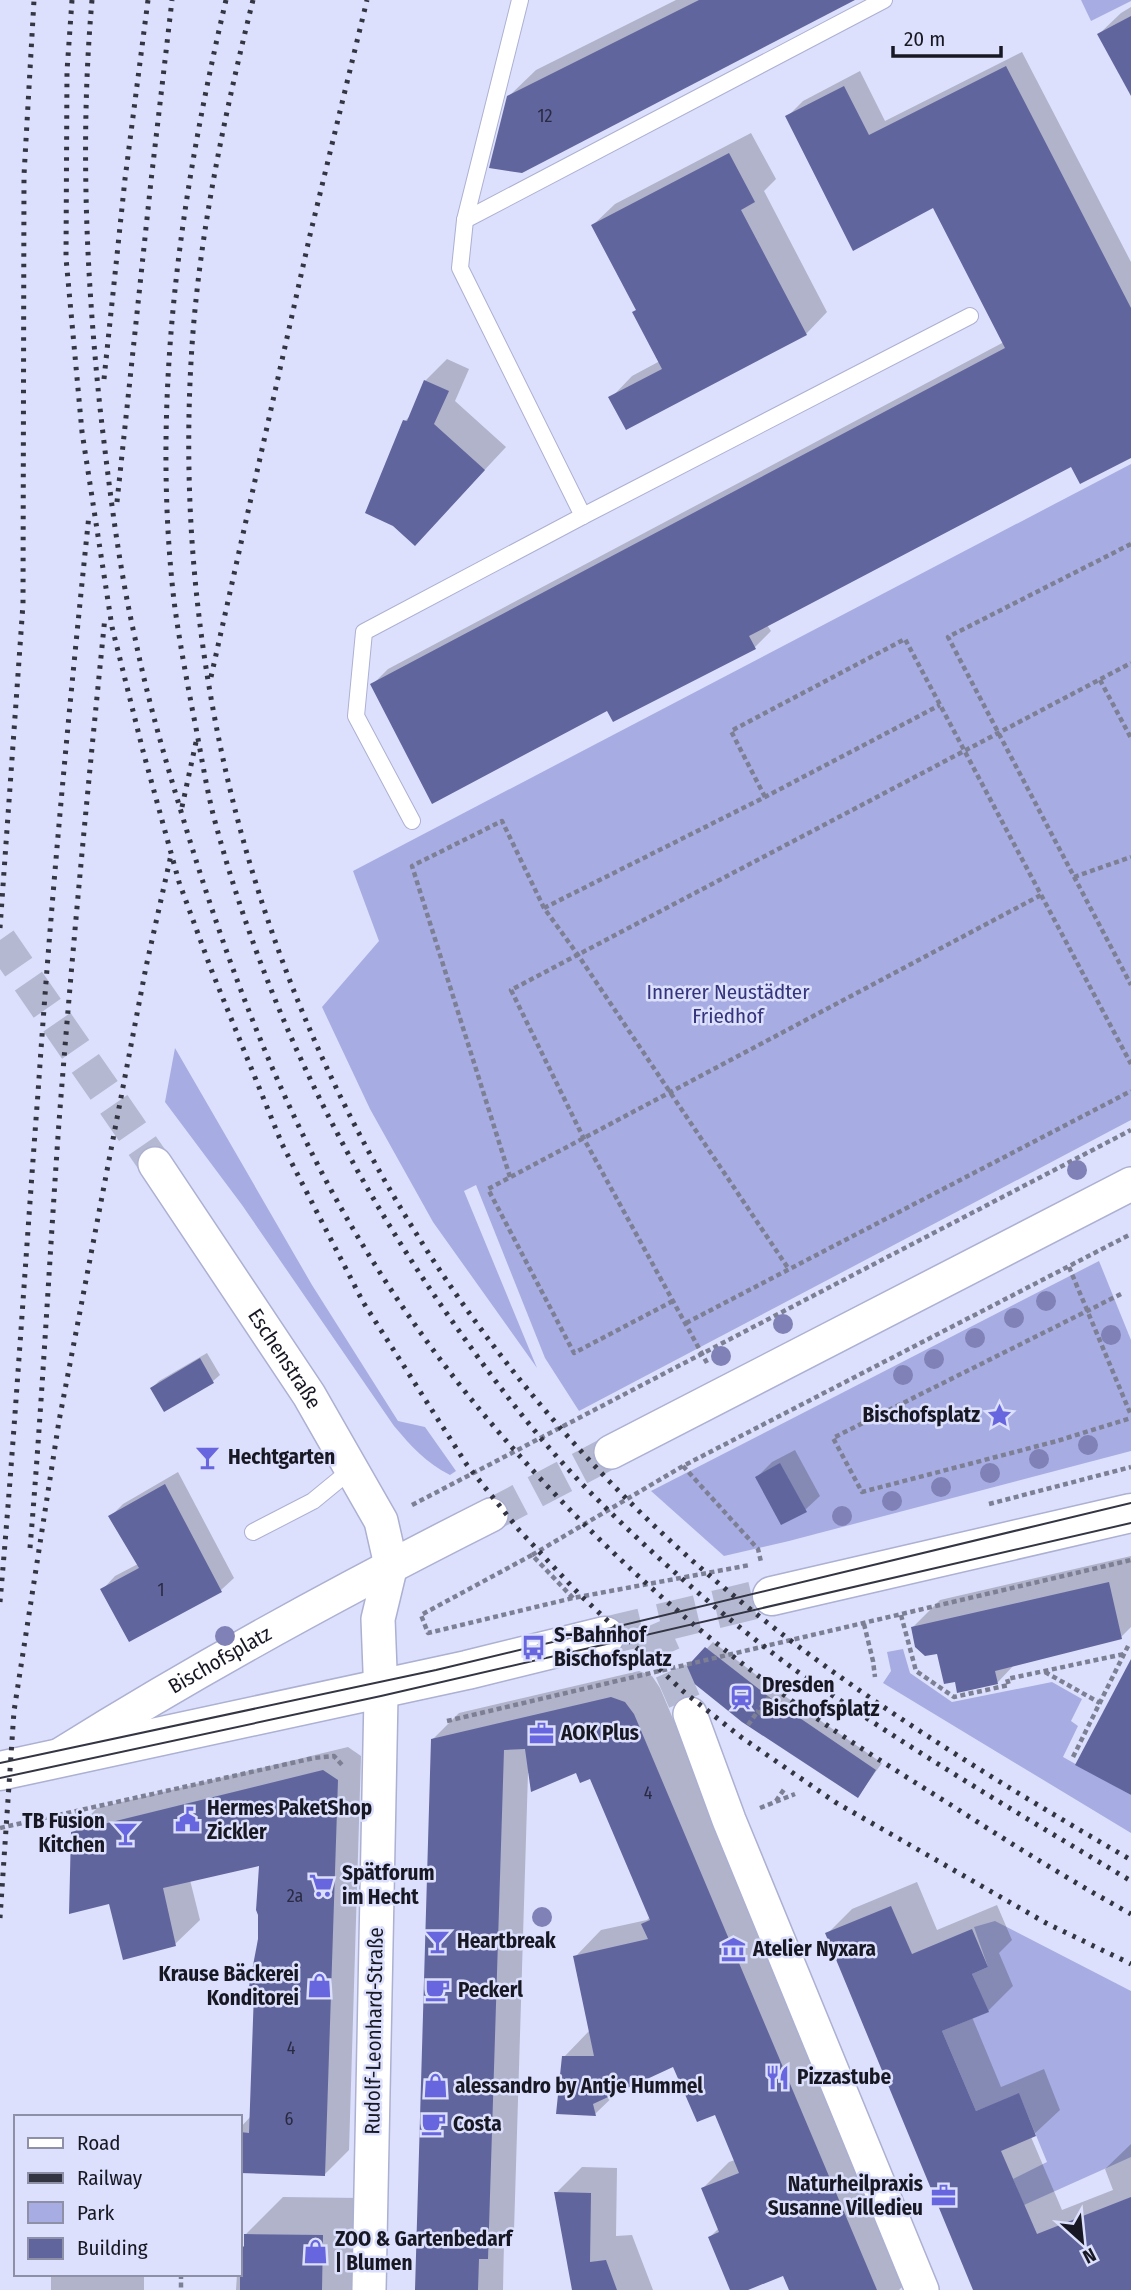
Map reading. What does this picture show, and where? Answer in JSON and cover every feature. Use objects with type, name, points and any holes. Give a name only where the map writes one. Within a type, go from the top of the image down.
[{"type":"main road","points":[[767,1580],[1131,1513]]},
{"type":"main road","name":"Bischofsplatz","points":[[0,1771],[467,1670],[604,1636]]},
{"type":"street","name":"Eschenstraße","points":[[155,1164],[309,1395],[381,1521],[391,1565]]},
{"type":"street","points":[[611,1452],[1128,1195]]},
{"type":"street","name":"Bischofsplatz","points":[[51,1760],[125,1714],[391,1565],[491,1515]]},
{"type":"street","points":[[381,1688],[377,1619],[391,1565]]},
{"type":"street","name":"Rudolf-Leonhard-Straße","points":[[369,2290],[381,1688]]},
{"type":"street","points":[[690,1714],[729,1820],[922,2290]]},
{"type":"lane","points":[[520,0],[465,220],[460,268],[583,516]]},
{"type":"lane","points":[[465,220],[884,0]]},
{"type":"lane","points":[[412,821],[356,716],[364,632],[970,316]]},
{"type":"lane","points":[[253,1532],[313,1501],[352,1469]]},
{"type":"path","points":[[1131,544],[948,638],[1131,985]]},
{"type":"path","points":[[765,797],[731,731],[905,639],[1131,1064]]},
{"type":"path","points":[[724,1394],[584,1139],[511,990],[1131,663]]},
{"type":"path","points":[[1100,680],[1131,738]]},
{"type":"path","points":[[544,908],[940,705]]},
{"type":"path","points":[[510,1177],[412,866],[502,821],[544,908],[788,1268]]},
{"type":"path","points":[[1074,877],[1131,857]]},
{"type":"path","points":[[673,1301],[574,1353],[488,1189],[1041,895]]},
{"type":"path","points":[[686,1323],[1131,1091]]},
{"type":"path","points":[[381,1521],[1131,1130]]},
{"type":"path","points":[[532,1555],[573,1598],[428,1633],[421,1615],[532,1555],[682,1466],[1131,1234]]},
{"type":"path","points":[[1069,1267],[1087,1310],[1131,1416],[1057,1441],[862,1492],[833,1438],[1087,1310],[1121,1294]]},
{"type":"path","points":[[682,1466],[758,1549],[767,1580]]},
{"type":"path","points":[[447,1721],[1131,1560]]},
{"type":"path","points":[[901,1615],[916,1671],[954,1697],[1009,1685],[1007,1679],[1124,1654]]},
{"type":"path","points":[[864,1624],[875,1677]]},
{"type":"path","points":[[1073,1757],[1129,1644]]},
{"type":"path","points":[[1044,1671],[1100,1703]]},
{"type":"path","points":[[748,1725],[760,1713],[769,1697]]},
{"type":"path","points":[[0,1828],[314,1758],[334,1756],[348,1774]]},
{"type":"path","points":[[776,1802],[785,1788]]},
{"type":"green space","points":[[1081,0],[1131,0],[1131,1],[1091,21]]},
{"type":"green space","name":"Innerer Neustädter Friedhof","points":[[1131,464],[1131,1120],[579,1411],[545,1358],[476,1185],[464,1191],[537,1368],[433,1222],[370,1109],[322,1007],[379,941],[353,871]]},
{"type":"green space","points":[[175,1048],[312,1285],[398,1421],[425,1427],[456,1471],[450,1475],[426,1459],[394,1426],[242,1205],[165,1102]]},
{"type":"green space","points":[[1099,1261],[1131,1340],[1131,1451],[724,1556],[651,1491]]},
{"type":"green space","points":[[903,1649],[910,1673],[952,1702],[1052,1682],[1082,1699],[1071,1721],[1078,1726],[1063,1757],[1131,1795],[1131,1833],[883,1683],[891,1671],[887,1652]]},
{"type":"green space","points":[[995,1921],[1131,1991],[1131,2157],[1024,2205],[1013,2179],[1047,2162],[1019,2094],[976,2111],[942,2031],[988,2012],[972,1974],[988,1967],[974,1927]]},
{"type":"building","points":[[699,0],[855,0],[522,173],[489,168],[507,96]]},
{"type":"building","points":[[1131,16],[1131,96],[1097,34]]},
{"type":"building","points":[[1006,66],[1131,308],[1131,458],[1080,484],[1071,467],[749,636],[756,649],[613,722],[607,711],[432,804],[370,684],[1005,348],[933,208],[853,251],[785,116],[844,86],[869,135]]},
{"type":"building","points":[[729,153],[755,202],[741,210],[807,335],[626,430],[608,397],[662,369],[632,312],[636,310],[591,225]]},
{"type":"building","points":[[424,380],[449,391],[434,424],[485,470],[415,546],[393,526],[365,513],[403,420],[407,421]]},
{"type":"building","points":[[200,1358],[214,1383],[164,1412],[150,1388]]},
{"type":"building","points":[[780,1463],[807,1512],[781,1525],[755,1477]]},
{"type":"building","points":[[165,1484],[222,1592],[129,1642],[100,1589],[139,1568],[108,1516]]},
{"type":"building","points":[[1109,1582],[1122,1639],[995,1671],[998,1684],[957,1693],[955,1682],[944,1684],[937,1654],[925,1656],[915,1647],[911,1627]]},
{"type":"building","points":[[705,1647],[769,1697],[876,1770],[858,1798],[742,1722],[681,1673]]},
{"type":"building","points":[[1131,1659],[1131,1795],[1075,1765]]},
{"type":"building","points":[[611,1697],[625,1702],[634,1714],[877,2290],[789,2290],[783,2276],[748,2290],[730,2290],[708,2237],[719,2232],[701,2188],[739,2173],[715,2115],[697,2122],[673,2067],[593,2104],[596,2116],[556,2114],[562,2056],[594,2056],[573,1956],[648,1939],[641,1924],[650,1920],[590,1779],[580,1783],[576,1773],[531,1792],[525,1749],[504,1750],[488,2259],[479,2259],[478,2290],[415,2290],[431,1739]]},
{"type":"building","points":[[323,1770],[338,1780],[325,2176],[242,2173],[242,2132],[249,2133],[254,1992],[248,1992],[258,1939],[256,1910],[259,1866],[163,1888],[176,1946],[123,1960],[109,1904],[69,1914],[71,1832]]},
{"type":"building","points":[[891,1906],[912,1954],[972,1929],[988,1967],[972,1974],[989,2012],[942,2031],[976,2111],[1019,2093],[1036,2136],[1001,2151],[1037,2234],[1131,2197],[1131,2290],[973,2290],[825,1933]]},
{"type":"building","points":[[554,2192],[591,2193],[590,2262],[606,2260],[617,2290],[572,2290]]},
{"type":"building","points":[[244,2234],[323,2235],[322,2290],[240,2290]]},
{"type":"tunnel","points":[[0,940],[155,1164]]},
{"type":"tunnel","points":[[491,1515],[611,1452]]},
{"type":"tunnel","points":[[605,1636],[772,1596]]},
{"type":"tunnel","points":[[651,1625],[690,1714]]},
{"type":"tram line","points":[[0,1763],[436,1670],[1131,1503]]},
{"type":"tram line","points":[[0,1778],[381,1696],[1131,1523]]},
{"type":"railway","points":[[0,928],[23,604],[24,175],[34,0]]},
{"type":"railway","points":[[72,0],[67,71],[66,258],[82,432],[112,627],[179,882],[211,969],[282,1144],[363,1302],[467,1465],[519,1530],[579,1594],[684,1692],[741,1737],[835,1802],[1046,1923],[1131,1964]]},
{"type":"railway","points":[[92,0],[86,102],[86,204],[91,306],[107,466],[129,610],[161,745],[220,933],[250,1015],[284,1095],[346,1217],[423,1336],[480,1410],[571,1511],[636,1574],[740,1662],[819,1720],[1018,1847],[1131,1914]]},
{"type":"railway","points":[[104,379],[125,179],[148,0]]},
{"type":"railway","points":[[117,502],[172,0]]},
{"type":"railway","points":[[226,0],[195,148],[174,298],[166,450],[174,601],[213,814],[256,951],[312,1082],[379,1208],[457,1328],[534,1430],[609,1511],[706,1600],[802,1675],[926,1756],[1131,1881]]},
{"type":"railway","points":[[253,0],[216,165],[202,248],[193,332],[190,502],[206,671],[242,835],[296,995],[367,1148],[454,1292],[558,1425],[677,1547],[729,1592],[839,1676],[954,1753],[1131,1860]]},
{"type":"railway","points":[[211,677],[310,235],[367,0]]},
{"type":"railway","points":[[0,1602],[49,948],[89,515]]},
{"type":"railway","points":[[30,1548],[64,1059],[105,617]]},
{"type":"railway","points":[[182,807],[196,742]]},
{"type":"railway","points":[[0,1918],[14,1711],[59,1421],[146,967],[171,855]]},
{"type":"place","name":"Bischofsplatz","points":[[1000,1415]]},
{"type":"place","name":"Hechtgarten","points":[[208,1457]]},
{"type":"place","name":"S-Bahnhof Bischofsplatz","points":[[534,1647]]},
{"type":"place","name":"Dresden Bischofsplatz","points":[[742,1697]]},
{"type":"place","name":"AOK Plus","points":[[541,1733]]},
{"type":"place","name":"Hermes PaketShop Zickler","points":[[187,1820]]},
{"type":"place","name":"TB Fusion Kitchen","points":[[125,1833]]},
{"type":"place","name":"Spätforum im Hecht","points":[[322,1885]]},
{"type":"place","name":"Heartbreak","points":[[437,1941]]},
{"type":"place","name":"Atelier Nyxara","points":[[733,1949]]},
{"type":"place","name":"Krause Bäckerei Konditorei","points":[[319,1986]]},
{"type":"place","name":"Peckerl","points":[[438,1990]]},
{"type":"place","name":"Pizzastube","points":[[777,2077]]},
{"type":"place","name":"alessandro by Antje Hummel","points":[[435,2086]]},
{"type":"place","name":"Costa","points":[[433,2124]]},
{"type":"place","name":"Naturheilpraxis Susanne Villedieu","points":[[943,2196]]},
{"type":"place","name":"ZOO & Gartenbedarf | Blumen","points":[[315,2251]]}]
